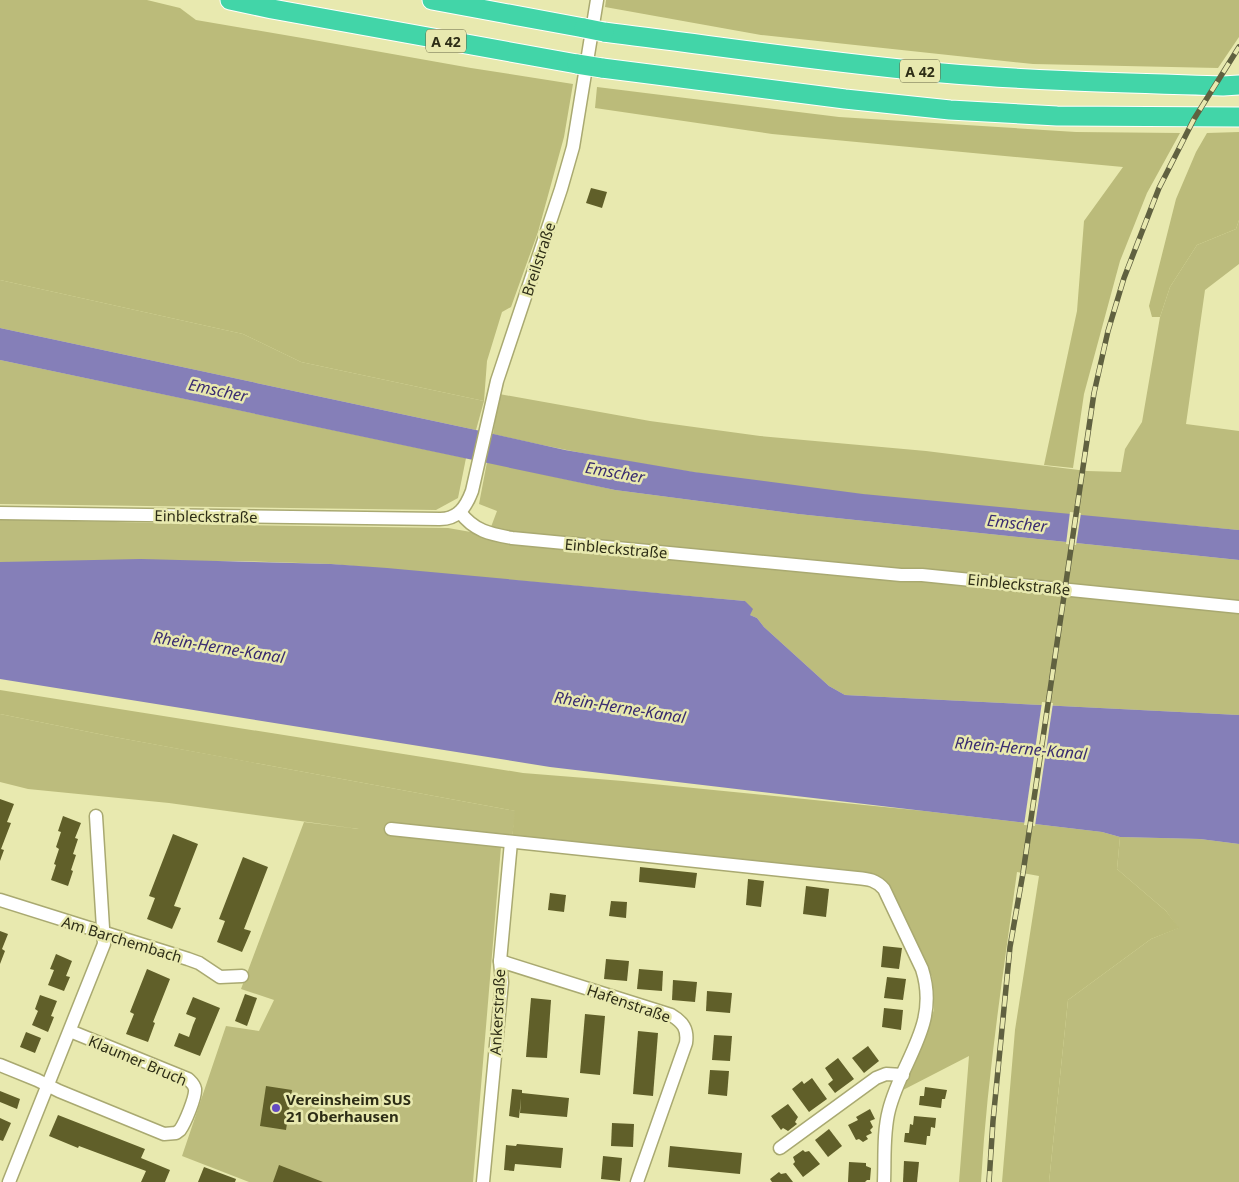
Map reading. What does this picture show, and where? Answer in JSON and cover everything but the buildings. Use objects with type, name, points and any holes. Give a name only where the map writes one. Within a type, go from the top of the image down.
[{"type":"highway","name":"A 42","points":[[230,0],[280,11],[577,64],[845,99],[950,110],[1057,116],[1239,117]]},
{"type":"highway","name":"A 42","points":[[432,0],[604,32],[844,63],[1040,80],[1239,85]]},
{"type":"street","name":"Breilstraße","points":[[460,512],[468,500],[497,381],[561,189],[573,147],[597,0]]},
{"type":"street","name":"Einbleckstraße","points":[[0,514],[440,520],[451,518],[460,512],[468,523],[474,527],[490,533],[518,539],[900,574],[922,574],[1239,607]]},
{"type":"street","name":"Klaumer Bruch","points":[[9,1182],[104,944],[96,816]]},
{"type":"street","points":[[391,829],[872,880],[879,883],[884,889],[918,959],[926,978],[927,993],[925,1021],[890,1108],[886,1123],[884,1182]]},
{"type":"street","name":"Ankerstraße","points":[[483,1182],[502,982],[500,961],[511,842]]},
{"type":"street","name":"Am Barchembach","points":[[0,900],[199,963],[220,977],[242,976]]},
{"type":"street","name":"Hafenstraße","points":[[500,961],[671,1015],[685,1028],[686,1043],[637,1182]]},
{"type":"street","name":"Klaumer Bruch","points":[[47,1085],[164,1134],[176,1133],[183,1126],[195,1091],[192,1082],[70,1031]]},
{"type":"street","points":[[0,1065],[47,1085]]},
{"type":"street","points":[[780,1148],[876,1078],[886,1074],[903,1075]]},
{"type":"shaded area","points":[[0,0],[147,0],[180,8],[196,20],[573,84],[564,137],[538,232],[511,307],[502,312],[487,361],[484,401],[301,362],[243,334],[0,280]]},
{"type":"shaded area","points":[[606,0],[1239,0],[1239,37],[1218,68],[1033,64],[761,35],[605,7]]},
{"type":"shaded area","points":[[597,87],[839,117],[1076,132],[1180,133],[1147,193],[1120,261],[1084,394],[1073,468],[1044,465],[1077,311],[1084,221],[1123,167],[772,134],[595,108]]},
{"type":"shaded area","points":[[1239,132],[1239,220],[1236,229],[1197,245],[1170,287],[1160,317],[1152,317],[1149,306],[1176,199],[1196,152],[1207,133]]},
{"type":"shaded area","points":[[1239,220],[1239,264],[1205,290],[1186,424],[1239,431],[1239,530],[864,495],[678,470],[585,454],[493,434],[499,394],[650,421],[760,436],[926,451],[1087,471],[1121,472],[1125,449],[1142,422],[1160,317],[1170,287],[1197,245],[1236,229]]},
{"type":"shaded area","points":[[0,280],[243,334],[301,362],[484,401],[476,430],[0,328]]},
{"type":"shaded area","points":[[0,360],[466,458],[458,498],[436,510],[0,504]]},
{"type":"shaded area","points":[[487,462],[615,490],[798,514],[1239,560],[1239,715],[845,695],[829,686],[764,627],[757,618],[750,615],[745,601],[331,564],[238,561],[0,562],[0,519],[448,528],[488,535],[497,511],[479,504]]},
{"type":"shaded area","points":[[0,690],[523,773],[924,811],[1102,832],[1120,837],[1117,869],[1166,911],[1179,928],[1151,939],[1068,1000],[1049,1182],[1002,1182],[1015,1030],[1039,876],[1017,872],[991,1065],[981,1182],[959,1182],[969,1056],[903,1090],[934,1010],[932,977],[888,887],[512,837],[515,811],[0,714]]},
{"type":"shaded area","points":[[0,714],[516,811],[512,837],[501,847],[473,1182],[249,1182],[182,1156],[226,1026],[259,1031],[274,1000],[241,989],[304,822],[359,829],[169,803],[28,789],[0,782]]},
{"type":"shaded area","points":[[1120,837],[1200,839],[1239,844],[1239,1182],[1049,1182],[1068,1000],[1151,939],[1178,928],[1166,911],[1117,869]]},
{"type":"water","name":"Emscher","points":[[0,328],[565,450],[694,472],[863,494],[1239,530],[1239,560],[798,514],[615,490],[0,360]]},
{"type":"water","name":"Rhein-Herne-Kanal","points":[[141,559],[331,564],[745,601],[753,609],[750,615],[757,618],[764,627],[829,686],[845,695],[1239,715],[1239,844],[1200,839],[1120,837],[1102,832],[550,767],[0,679],[0,562]]},
{"type":"pier","points":[[1070,512],[1081,513],[1076,545],[1066,544]]},
{"type":"pier","points":[[1042,702],[1053,703],[1035,826],[1024,825]]},
{"type":"railway","points":[[989,1182],[1010,947],[1023,873],[1094,393],[1108,331],[1124,278],[1159,188],[1194,119],[1239,47]]},
{"type":"place","name":"Vereinsheim SUS 21 Oberhausen","points":[[276,1108]]}]
